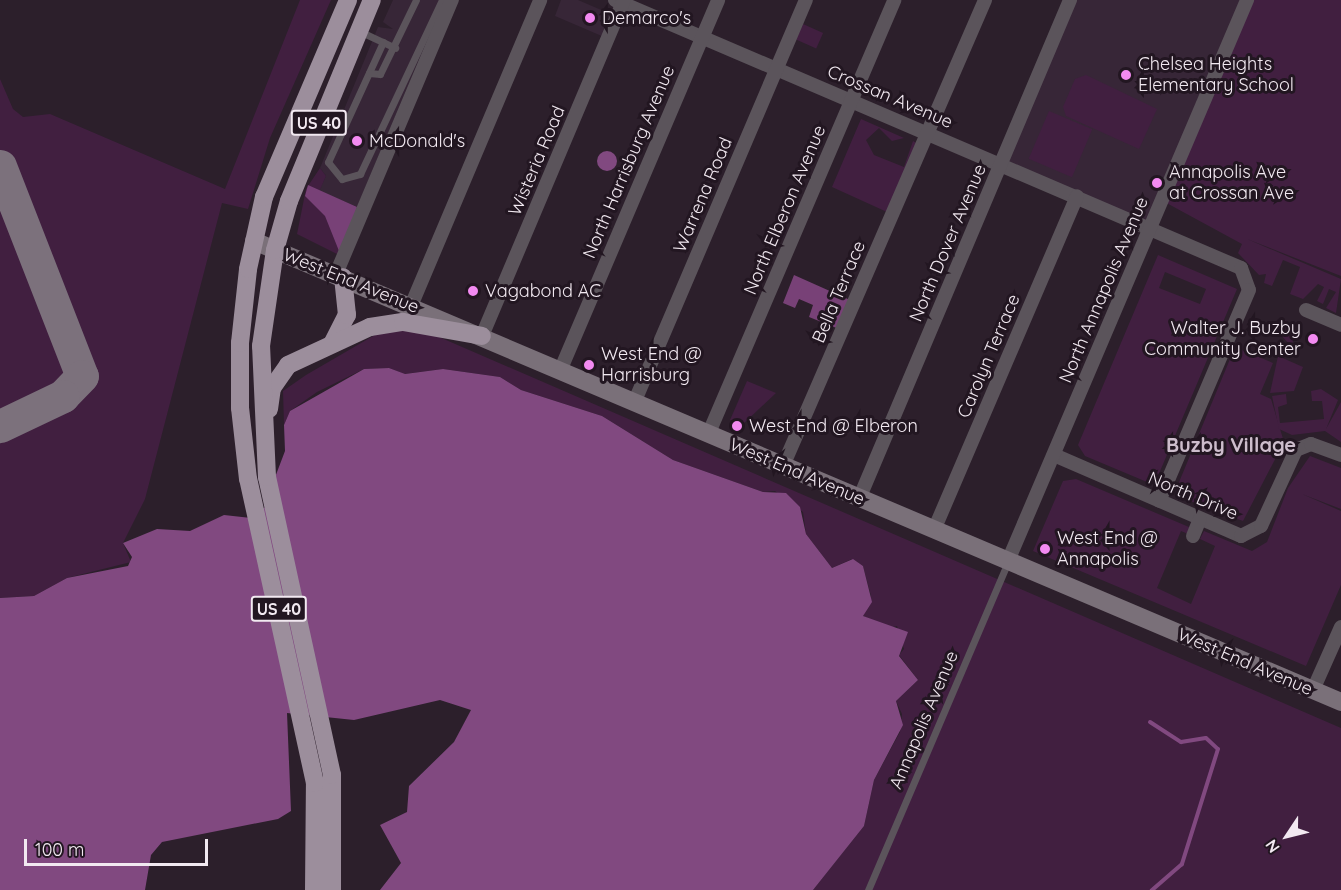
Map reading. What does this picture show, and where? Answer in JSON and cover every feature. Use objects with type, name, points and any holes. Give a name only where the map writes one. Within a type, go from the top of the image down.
[{"type":"highway","name":"US 40","points":[[315,890],[318,828],[317,737],[249,479],[239,365],[254,241],[280,153],[348,0]]},
{"type":"highway","name":"US 40","points":[[332,890],[335,819],[267,477],[264,452],[261,346],[275,250],[304,158],[372,0]]},
{"type":"highway","points":[[332,344],[347,315],[340,275]]},
{"type":"highway","points":[[264,452],[270,396],[279,375],[332,344],[395,322],[482,336]]},
{"type":"main road","name":"West End Avenue","points":[[254,241],[340,275],[708,435],[1341,702]]},
{"type":"street","points":[[340,275],[452,0]]},
{"type":"street","points":[[411,306],[540,0]]},
{"type":"street","name":"North Harrisburg Avenue","points":[[560,371],[718,0]]},
{"type":"street","name":"Warrena Road","points":[[634,403],[806,0]]},
{"type":"street","name":"North Elberon Avenue","points":[[708,435],[894,0]]},
{"type":"street","name":"Bella Terrace","points":[[783,466],[985,0]]},
{"type":"street","name":"North Dover Avenue","points":[[859,499],[1070,0]]},
{"type":"street","name":"North Annapolis Avenue","points":[[1008,561],[1247,0]]},
{"type":"street","name":"Crossan Avenue","points":[[621,1],[1149,227],[1245,272],[1250,287],[1241,326],[1159,501]]},
{"type":"street","name":"Wisteria Road","points":[[482,336],[621,1]]},
{"type":"street","name":"Carolyn Terrace","points":[[934,530],[1077,196]]},
{"type":"street","points":[[1306,310],[1341,325]]},
{"type":"street","name":"North Drive","points":[[1054,455],[1236,535],[1252,534],[1261,526],[1296,450],[1314,444],[1341,455]]},
{"type":"street","points":[[1197,538],[1204,521]]},
{"type":"street","points":[[1312,690],[1341,627]]},
{"type":"lane","points":[[369,73],[380,74],[395,48],[416,0]]},
{"type":"lane","points":[[383,42],[328,162],[342,179],[360,174],[442,0]]},
{"type":"lane","points":[[358,30],[395,48]]},
{"type":"lane","name":"Annapolis Avenue","points":[[868,890],[1008,561]]},
{"type":"shaded area","points":[[300,0],[331,0],[270,138],[248,209],[222,203],[145,499],[123,543],[131,562],[67,578],[34,596],[0,598],[0,79],[13,109],[23,117],[50,114],[225,189]]},
{"type":"shaded area","points":[[393,0],[444,0],[357,207],[319,191],[326,176],[320,168],[378,27],[393,29],[383,22]]},
{"type":"shaded area","points":[[561,0],[578,0],[613,15],[604,37],[555,16]]},
{"type":"shaded area","name":"Chelsea Heights Elementary School","points":[[1070,0],[1247,0],[1149,227],[1001,163]]},
{"type":"shaded area","points":[[1247,0],[1341,0],[1341,276],[1247,239],[1341,279],[1336,313],[1326,308],[1336,292],[1329,289],[1323,304],[1317,301],[1324,287],[1318,284],[1303,299],[1290,294],[1300,267],[1283,260],[1272,286],[1264,283],[1266,274],[1259,275],[1238,253],[1242,244],[1161,200]]},
{"type":"shaded area","points":[[803,24],[823,33],[816,48],[796,40]]},
{"type":"shaded area","points":[[1086,75],[1157,109],[1139,149],[1066,116],[1063,107],[1075,79]]},
{"type":"shaded area","points":[[1049,111],[1092,129],[1072,177],[1029,159]]},
{"type":"shaded area","points":[[861,119],[904,138],[892,141],[879,128],[866,140],[874,155],[904,167],[913,141],[918,144],[887,212],[832,187]]},
{"type":"shaded area","points":[[607,151],[614,154],[617,161],[614,168],[607,171],[600,168],[597,161],[600,154]]},
{"type":"shaded area","points":[[320,168],[326,176],[319,192],[357,207],[341,256],[297,234],[306,189]]},
{"type":"shaded area","points":[[308,185],[357,207],[341,256],[325,216],[305,196]]},
{"type":"shaded area","points":[[1158,255],[1237,289],[1158,476],[1147,482],[1085,456],[1078,445]],"holes":[[[1165,272],[1206,289],[1200,304],[1159,288]]]},
{"type":"shaded area","points":[[794,275],[850,300],[839,329],[809,317],[813,305],[799,299],[795,308],[783,303]]},
{"type":"shaded area","points":[[1284,319],[1297,332],[1291,346],[1279,333]]},
{"type":"shaded area","points":[[423,330],[1341,728],[1341,890],[813,890],[864,826],[874,780],[900,732],[902,714],[896,701],[918,680],[899,655],[904,649],[897,626],[889,628],[863,616],[871,596],[863,566],[852,559],[832,568],[806,534],[803,512],[775,491],[763,492],[673,460],[602,416],[521,390],[500,377],[443,369],[404,374],[389,368],[364,369],[317,392],[290,411],[284,425],[283,391],[306,375],[380,332]]},
{"type":"shaded area","points":[[1235,347],[1273,363],[1260,394],[1271,399],[1284,442],[1243,521],[1182,498],[1177,487]]},
{"type":"shaded area","points":[[1278,356],[1303,367],[1294,391],[1270,393]]},
{"type":"shaded area","points":[[389,368],[405,374],[443,369],[500,377],[521,390],[602,416],[673,460],[763,492],[786,493],[800,507],[806,534],[832,568],[853,559],[863,566],[872,602],[863,616],[908,632],[899,656],[918,680],[896,701],[903,725],[874,780],[864,826],[813,890],[380,890],[401,863],[380,825],[407,812],[409,786],[454,742],[471,710],[440,700],[354,720],[287,713],[291,811],[278,819],[162,842],[151,855],[145,890],[0,890],[0,598],[34,596],[67,578],[128,566],[132,557],[123,543],[157,529],[190,531],[224,515],[251,518],[277,498],[274,480],[285,451],[284,425],[290,411],[364,369]]},
{"type":"shaded area","points":[[747,381],[776,393],[742,425],[730,420]]},
{"type":"shaded area","points":[[1321,389],[1338,400],[1326,429],[1341,402],[1341,442],[1325,431],[1292,435],[1279,429],[1272,396],[1286,394],[1287,404],[1278,407],[1280,423],[1324,419],[1322,401],[1312,401],[1311,391]]},
{"type":"shaded area","points":[[1310,456],[1341,468],[1341,509],[1302,494],[1341,511],[1341,585],[1306,666],[1033,551],[1063,481],[1076,479],[1196,530],[1193,536],[1181,531],[1157,588],[1191,604],[1215,546],[1200,539],[1204,531],[1252,551],[1267,542],[1288,488]]},
{"type":"waterway","points":[[1150,722],[1181,742],[1206,738],[1218,749],[1182,864],[1152,890]]},
{"type":"taxiway","points":[[0,166],[82,376],[63,396],[0,426]]},
{"type":"place","name":"Demarco's","points":[[590,18]]},
{"type":"place","name":"Chelsea Heights Elementary School","points":[[1126,75]]},
{"type":"place","name":"McDonald's","points":[[357,141]]},
{"type":"place","name":"Annapolis Ave at Crossan Ave","points":[[1157,183]]},
{"type":"place","name":"Vagabond AC","points":[[473,291]]},
{"type":"place","name":"Walter J. Buzby Community Center","points":[[1313,339]]},
{"type":"place","name":"West End @ Harrisburg","points":[[589,365]]},
{"type":"place","name":"West End @ Elberon","points":[[737,426]]},
{"type":"place","name":"West End @ Annapolis","points":[[1045,549]]},
{"type":"district","name":"Buzby Village","points":[[1231,444]]}]
